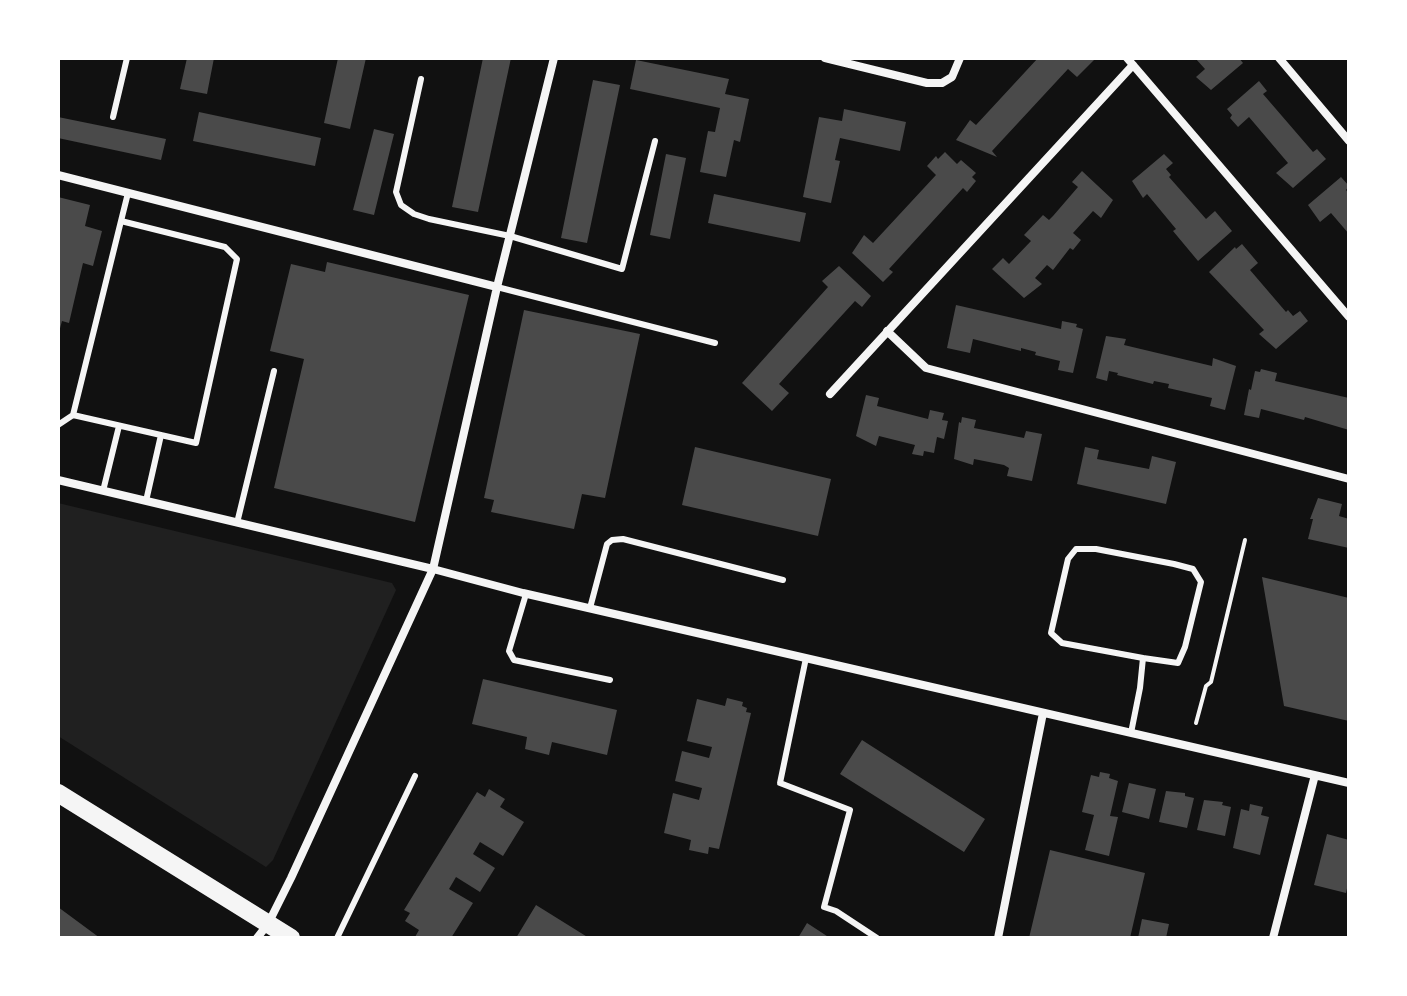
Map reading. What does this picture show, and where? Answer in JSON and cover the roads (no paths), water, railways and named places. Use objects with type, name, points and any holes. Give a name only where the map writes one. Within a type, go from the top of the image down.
[{"type":"main road","points":[[58,793],[219,895],[263,931],[291,938]]},
{"type":"street","points":[[263,931],[433,569],[497,287],[554,58]]},
{"type":"street","points":[[825,58],[927,83],[942,83],[952,77],[959,62]]},
{"type":"street","points":[[1279,58],[1349,141]]},
{"type":"street","points":[[830,394],[1130,62],[1349,317]]},
{"type":"street","points":[[58,175],[497,287]]},
{"type":"street","points":[[887,331],[926,368],[1349,479]]},
{"type":"street","points":[[58,480],[524,593],[1349,783]]},
{"type":"street","points":[[998,938],[1043,713]]},
{"type":"street","points":[[1273,938],[1315,775]]},
{"type":"lane","points":[[113,117],[127,58]]},
{"type":"lane","points":[[421,79],[396,192],[401,205],[429,219],[510,236],[622,269],[655,141]]},
{"type":"lane","points":[[58,425],[73,415],[128,193]]},
{"type":"lane","points":[[73,415],[196,443],[237,259],[225,247],[121,221]]},
{"type":"lane","points":[[497,287],[715,343]]},
{"type":"lane","points":[[237,523],[274,371]]},
{"type":"lane","points":[[103,491],[119,426]]},
{"type":"lane","points":[[146,501],[161,435]]},
{"type":"lane","points":[[590,608],[607,544],[612,540],[623,539],[783,580]]},
{"type":"lane","points":[[1076,549],[1096,549],[1193,569],[1201,582],[1178,663],[1143,658],[1062,643],[1051,633],[1068,559],[1076,549]]},
{"type":"lane","points":[[524,593],[509,651],[514,660],[610,680]]},
{"type":"lane","points":[[806,658],[780,783],[850,810],[824,907],[836,911],[877,938]]},
{"type":"lane","points":[[1131,733],[1143,658]]},
{"type":"lane","points":[[337,938],[415,776]]}]
